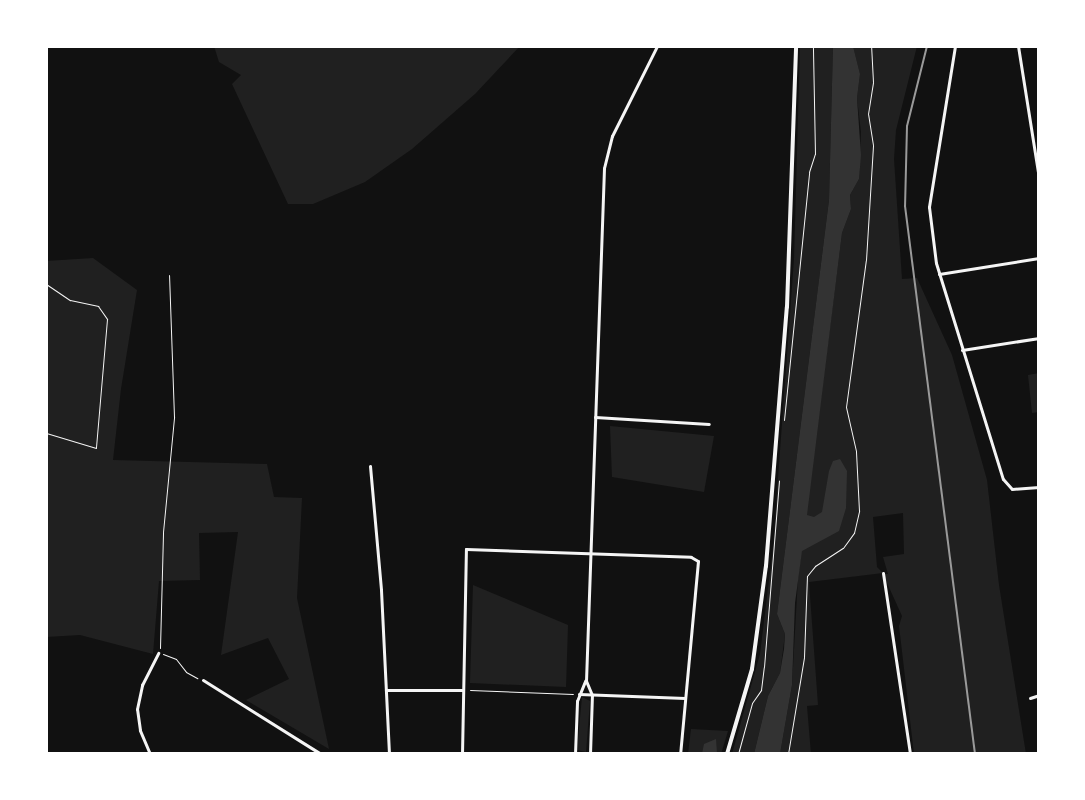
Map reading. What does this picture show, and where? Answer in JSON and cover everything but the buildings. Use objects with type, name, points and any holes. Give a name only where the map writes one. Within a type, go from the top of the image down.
[{"type":"street","points":[[590,754],[592,695],[586,681],[604,168],[612,136],[657,46]]},
{"type":"street","points":[[727,754],[752,669],[766,566],[787,306],[796,46]]},
{"type":"street","points":[[955,46],[929,207],[939,274],[1003,479],[1012,489],[1039,487]]},
{"type":"street","points":[[1018,46],[1039,178]]},
{"type":"street","points":[[939,274],[1039,258]]},
{"type":"street","points":[[962,350],[1039,338]]},
{"type":"street","points":[[595,417],[709,424]]},
{"type":"street","points":[[370,466],[389,754]]},
{"type":"street","points":[[489,754],[462,753],[466,549],[691,557],[698,561],[680,754]]},
{"type":"street","points":[[883,573],[910,754]]},
{"type":"street","points":[[150,754],[140,730],[137,709],[142,685],[158,653]]},
{"type":"street","points":[[203,680],[322,754]]},
{"type":"street","points":[[574,754],[579,694],[586,681]]},
{"type":"street","points":[[386,690],[462,690]]},
{"type":"street","points":[[579,694],[685,698]]},
{"type":"street","points":[[1030,698],[1039,695]]},
{"type":"path","points":[[784,421],[809,172],[815,154],[813,46]]},
{"type":"path","points":[[788,754],[804,657],[807,576],[815,566],[843,548],[854,533],[860,511],[856,451],[846,407],[866,260],[873,145],[868,114],[873,82],[870,46]]},
{"type":"path","points":[[169,275],[174,417],[163,532],[160,644],[158,653],[176,659],[186,672],[203,680]]},
{"type":"path","points":[[46,284],[70,300],[98,306],[107,319],[96,448],[46,433]]},
{"type":"path","points":[[738,754],[752,703],[761,690],[780,476]]},
{"type":"path","points":[[462,690],[579,694]]},
{"type":"shaded area","points":[[214,46],[520,46],[475,94],[412,149],[365,182],[313,204],[288,204],[232,84],[241,75],[219,62]]},
{"type":"shaded area","points":[[800,46],[833,46],[829,200],[777,614],[785,634],[780,673],[768,696],[754,754],[732,754],[760,654],[773,547],[794,259]]},
{"type":"shaded area","points":[[833,46],[853,46],[860,74],[857,98],[861,155],[859,179],[850,195],[851,209],[842,233],[807,515],[814,517],[822,512],[829,471],[833,461],[840,459],[847,471],[846,508],[839,531],[802,551],[795,603],[792,685],[780,754],[754,754],[768,696],[780,673],[784,649],[785,634],[777,614],[829,200]]},
{"type":"shaded area","points":[[853,46],[917,46],[896,130],[894,159],[902,279],[917,278],[952,355],[987,480],[999,585],[1026,754],[914,754],[899,626],[902,616],[883,574],[888,574],[883,557],[904,554],[903,513],[873,517],[877,567],[883,573],[809,582],[818,705],[807,706],[811,754],[780,754],[792,685],[798,578],[842,233],[851,209],[850,195],[859,179],[861,132],[857,98],[860,74]]},
{"type":"shaded area","points":[[93,258],[137,290],[121,389],[113,460],[267,464],[274,497],[302,498],[297,598],[329,749],[246,700],[289,679],[268,638],[221,655],[238,532],[199,533],[200,580],[159,581],[153,654],[80,635],[46,637],[46,261]]},
{"type":"shaded area","points":[[1039,373],[1039,412],[1032,413],[1028,375]]},
{"type":"shaded area","points":[[610,426],[714,436],[704,492],[612,477]]},
{"type":"shaded area","points":[[473,585],[568,625],[566,687],[470,683]]},
{"type":"shaded area","points":[[582,697],[590,701],[586,752],[577,750]]},
{"type":"shaded area","points":[[691,729],[728,731],[721,754],[688,754]]},
{"type":"shaded area","points":[[716,739],[717,754],[702,754],[704,744]]},
{"type":"railway","points":[[927,46],[907,126],[905,206],[975,754]]}]
